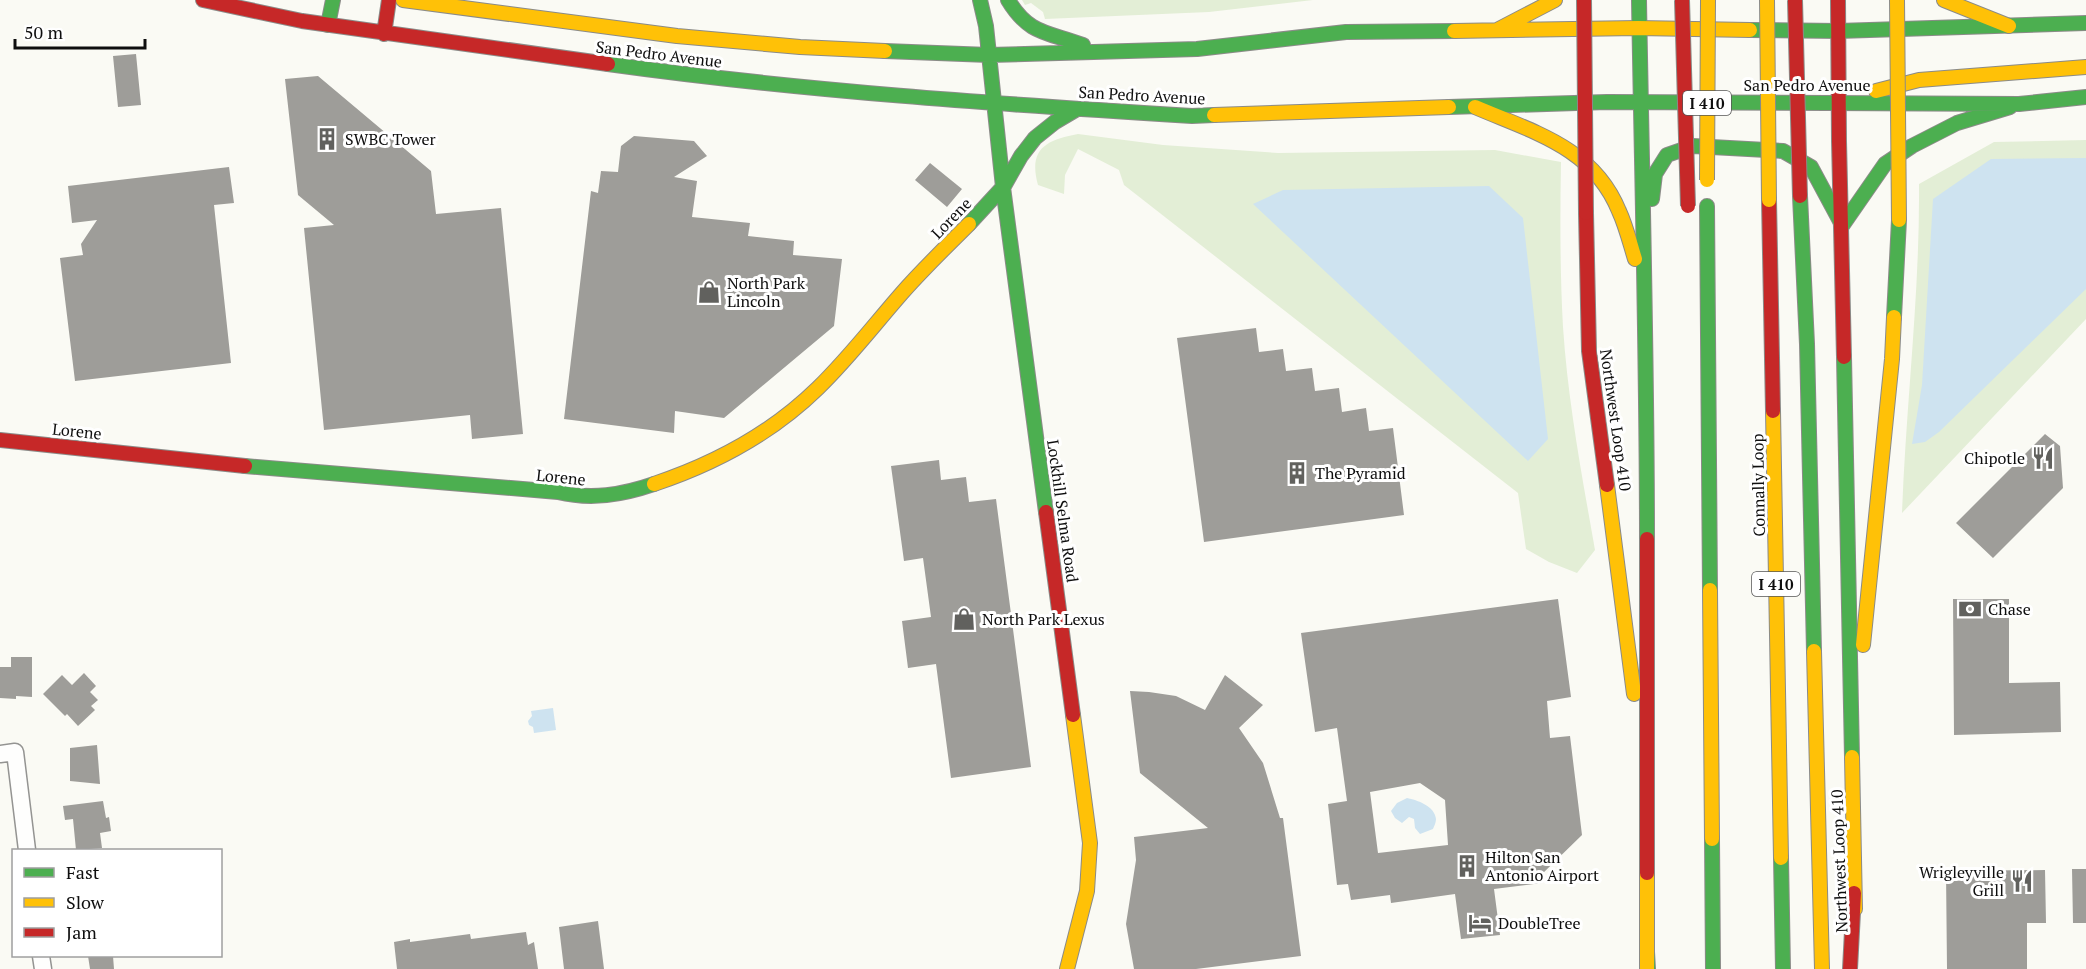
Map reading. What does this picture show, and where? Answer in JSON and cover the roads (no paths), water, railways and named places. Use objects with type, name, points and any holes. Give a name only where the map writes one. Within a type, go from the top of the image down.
[{"type":"main road","name":"San Pedro Avenue","points":[[203,0],[384,34],[665,72],[994,104],[1192,116],[1640,101],[2019,104],[2086,97]]},
{"type":"main road","points":[[328,25],[333,0]]},
{"type":"main road","points":[[384,34],[388,0]]},
{"type":"main road","name":"San Pedro Avenue","points":[[403,0],[698,38],[800,47],[989,55],[1197,49],[1346,32],[1638,28],[1839,31],[2086,23]]},
{"type":"main road","name":"Lockhill Selma Road","points":[[980,0],[989,55],[1003,187],[1090,843],[1087,891],[1067,969]]},
{"type":"main road","points":[[1008,0],[1022,21],[1034,30],[1069,38],[1100,52]]},
{"type":"main road","points":[[1497,30],[1556,0]]},
{"type":"main road","name":"Northwest Loop 410","points":[[1584,0],[1589,351],[1632,671],[1648,843]]},
{"type":"main road","name":"Northwest Loop 410","points":[[1639,0],[1643,285],[1647,389],[1648,969]]},
{"type":"main road","points":[[1682,0],[1689,212]]},
{"type":"main road","name":"I 410","points":[[1708,0],[1707,206],[1713,969]]},
{"type":"main road","name":"Connally Loop","points":[[1767,0],[1783,969]]},
{"type":"main road","points":[[1795,0],[1800,196],[1807,344],[1822,969]]},
{"type":"main road","name":"Northwest Loop 410","points":[[1838,0],[1854,893],[1859,969]]},
{"type":"main road","name":"Northwest Loop 410","points":[[1852,752],[1892,359],[1899,220],[1897,0]]},
{"type":"main road","points":[[1944,0],[2012,27]]},
{"type":"main road","points":[[1839,102],[1918,80],[2086,67]]},
{"type":"main road","points":[[1643,285],[1655,174],[1667,154],[1693,146],[1783,152],[1811,167],[1842,226],[1885,164],[1912,146],[1957,123],[2019,104]]},
{"type":"main road","points":[[1475,107],[1554,141],[1578,154],[1604,183],[1619,210],[1643,285]]},
{"type":"main road","name":"Lorene","points":[[0,440],[272,468],[558,492],[587,498],[627,492],[662,482],[696,469],[764,432],[801,404],[832,375],[903,292],[1003,187],[1034,139],[1048,125],[1077,109]]},
{"type":"main road","points":[[1694,299],[1709,545]]},
{"type":"main road","points":[[1850,969],[1854,893]]},
{"type":"street","points":[[7,753],[27,849]]},
{"type":"water","points":[[2086,158],[2086,289],[1939,432],[1925,442],[1912,444],[1922,385],[1933,199],[1991,159]]},
{"type":"water","points":[[1489,186],[1523,218],[1548,439],[1528,461],[1253,204],[1283,190]]},
{"type":"water","points":[[553,708],[556,730],[534,733],[528,721],[532,716],[531,711]]},
{"type":"water","points":[[1407,798],[1429,807],[1435,814],[1433,829],[1420,834],[1415,828],[1414,819],[1409,817],[1402,823],[1395,818],[1391,811],[1397,803]]},
{"type":"place","name":"SWBC Tower","points":[[327,139]]},
{"type":"place","name":"North Park Lincoln","points":[[709,292]]},
{"type":"place","name":"Chipotle","points":[[2043,458]]},
{"type":"place","name":"The Pyramid","points":[[1297,473]]},
{"type":"place","name":"Chase","points":[[1970,609]]},
{"type":"place","name":"North Park Lexus","points":[[964,619]]},
{"type":"place","name":"Hilton San Antonio Airport","points":[[1467,866]]},
{"type":"place","name":"Wrigleyville Grill","points":[[2022,881]]},
{"type":"place","name":"DoubleTree","points":[[1480,923]]}]
